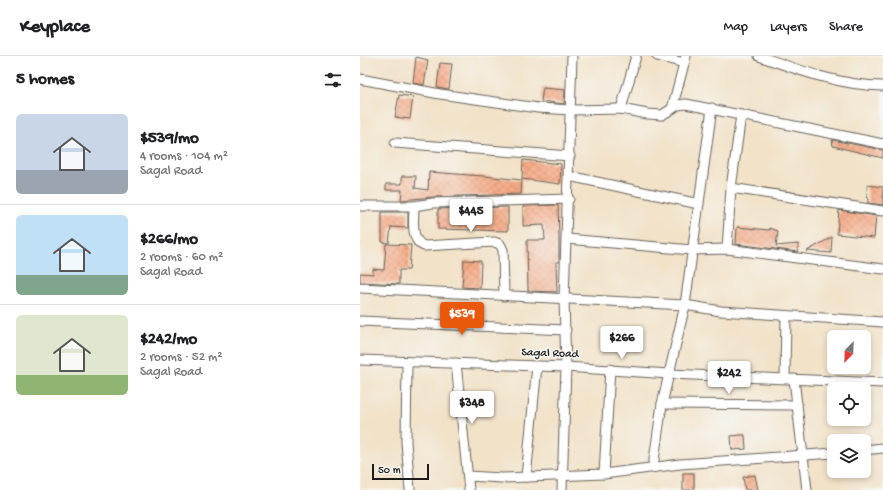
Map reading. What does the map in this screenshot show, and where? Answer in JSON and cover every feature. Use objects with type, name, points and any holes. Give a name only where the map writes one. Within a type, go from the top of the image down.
[{"type":"street","points":[[562,490],[566,367],[564,298],[572,110],[572,56]]},
{"type":"street","points":[[621,109],[636,56]]},
{"type":"street","points":[[657,56],[685,60],[672,109]]},
{"type":"street","points":[[759,56],[791,68],[869,86],[883,86]]},
{"type":"street","points":[[360,80],[440,94],[538,108],[572,110],[621,109],[648,114],[662,114],[678,105],[686,104],[712,108],[883,144]]},
{"type":"street","points":[[653,467],[662,404],[684,305],[712,108]]},
{"type":"street","points":[[727,250],[731,188],[741,115]]},
{"type":"street","points":[[395,143],[570,156]]},
{"type":"street","points":[[569,176],[699,204]]},
{"type":"street","points":[[731,188],[883,211]]},
{"type":"street","points":[[360,206],[414,206],[433,203],[569,199]]},
{"type":"street","points":[[414,206],[415,239],[418,244],[424,246],[494,242],[500,244],[503,250],[504,296]]},
{"type":"street","points":[[567,239],[692,250],[727,250],[883,269]]},
{"type":"street","points":[[360,288],[684,305],[721,311],[883,322]]},
{"type":"street","points":[[786,316],[790,378],[797,405],[807,490]]},
{"type":"street","points":[[360,322],[566,330]]},
{"type":"street","name":"Sagal Road","points":[[360,360],[407,363],[456,363],[566,367],[669,374],[883,383]]},
{"type":"street","points":[[407,363],[406,442],[410,490]]},
{"type":"street","points":[[456,363],[469,490]]},
{"type":"street","points":[[526,477],[537,366]]},
{"type":"street","points":[[604,474],[610,369]]},
{"type":"street","points":[[662,404],[797,405]]},
{"type":"street","points":[[871,449],[883,448]]},
{"type":"street","points":[[468,476],[502,478],[604,474],[653,467],[737,459],[827,454]]},
{"type":"building","points":[[416,57],[428,60],[424,85],[413,83]]},
{"type":"building","points":[[440,63],[452,64],[449,89],[437,87]]},
{"type":"building","points":[[543,88],[565,90],[564,104],[541,101]]},
{"type":"building","points":[[399,95],[413,97],[410,119],[395,117]]},
{"type":"building","points":[[832,140],[883,150],[883,158],[833,146]]},
{"type":"building","points":[[523,160],[561,164],[560,184],[522,179]]},
{"type":"building","points":[[429,172],[522,180],[521,194],[433,197],[401,200],[402,190],[386,190],[386,184],[402,184],[402,176],[416,176],[415,188],[428,190]]},
{"type":"building","points":[[867,185],[883,187],[883,205],[868,203]]},
{"type":"building","points":[[558,205],[559,262],[556,262],[557,292],[528,291],[527,240],[545,240],[544,225],[523,226],[523,206]]},
{"type":"building","points":[[508,207],[508,231],[438,229],[438,209]]},
{"type":"building","points":[[839,210],[876,216],[874,238],[837,234]]},
{"type":"building","points":[[382,212],[408,212],[408,228],[391,227],[389,243],[382,242]]},
{"type":"building","points":[[737,227],[770,230],[770,228],[778,231],[776,246],[798,244],[798,252],[736,244]]},
{"type":"building","points":[[832,237],[831,253],[807,251],[825,241]]},
{"type":"building","points":[[386,244],[411,245],[409,270],[399,270],[399,284],[360,282],[360,273],[373,274],[373,269],[384,270]]},
{"type":"building","points":[[464,260],[481,261],[480,288],[462,287]]},
{"type":"building","points":[[745,435],[746,449],[732,450],[731,436]]},
{"type":"building","points":[[683,473],[694,473],[694,490],[683,490]]},
{"type":"building","points":[[755,475],[758,490],[745,490],[743,477]]}]
